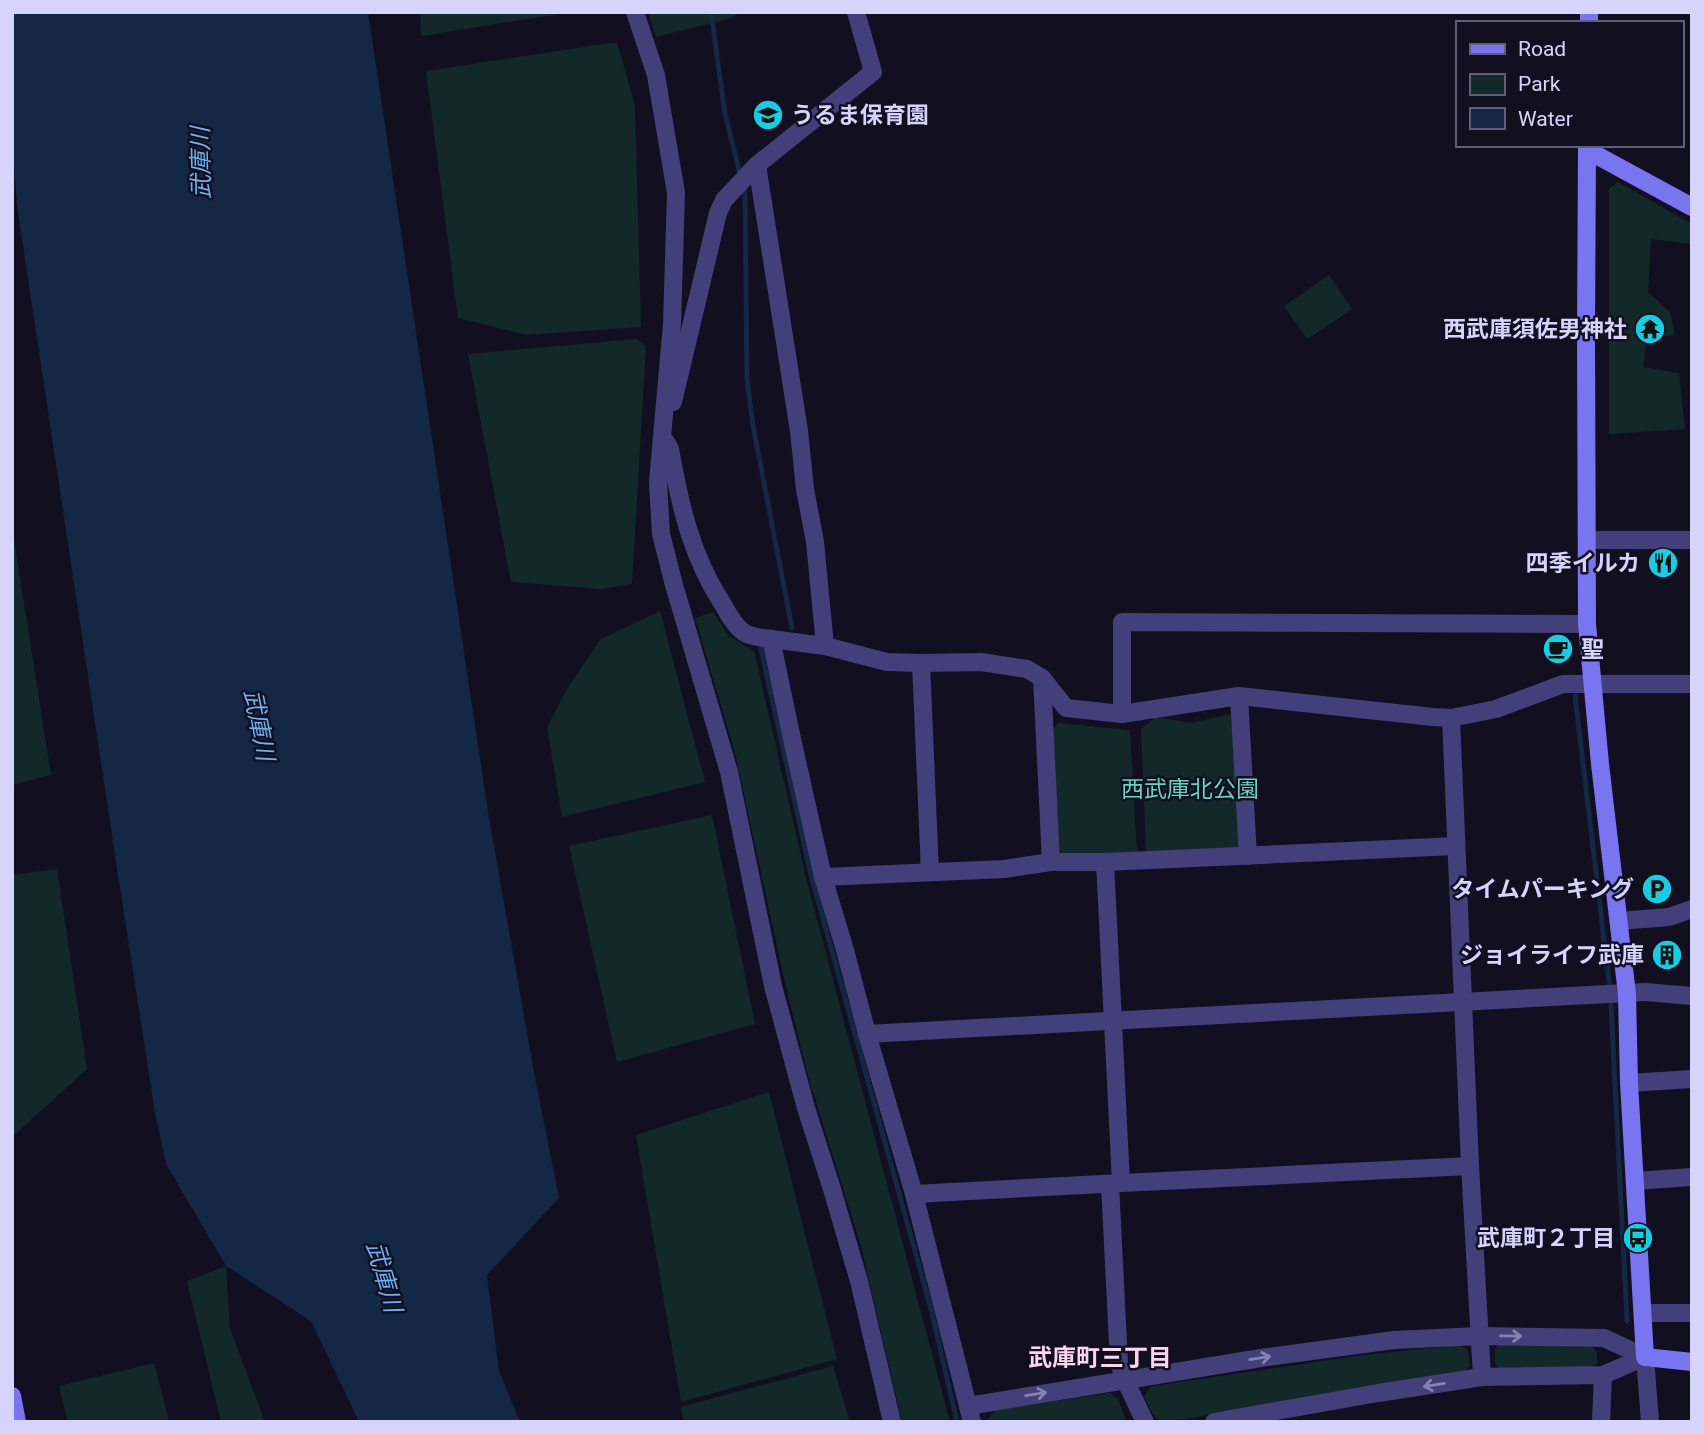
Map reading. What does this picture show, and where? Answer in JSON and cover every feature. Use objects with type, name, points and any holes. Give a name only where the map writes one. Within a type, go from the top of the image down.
[{"type":"street","points":[[635,12],[656,75],[676,194],[672,324],[658,482],[661,534],[729,772],[773,986],[806,1108],[859,1281],[892,1422]]},
{"type":"street","points":[[856,12],[873,72],[757,164],[724,200],[718,213],[676,396],[662,434],[670,449],[690,539],[710,586],[732,619],[746,634],[825,646],[887,663],[981,662],[1027,669],[1042,678],[1066,708],[1122,714],[1239,696],[1451,718],[1496,709],[1563,684],[1692,684]]},
{"type":"street","points":[[1650,1422],[1629,1083],[1627,993],[1587,624],[1587,148],[1692,207]]},
{"type":"street","points":[[757,164],[815,542],[825,646]]},
{"type":"street","points":[[1587,540],[1692,540]]},
{"type":"street","points":[[1122,714],[1122,622],[1587,624]]},
{"type":"street","points":[[772,639],[823,877],[914,1194],[970,1414],[1125,1380],[1394,1340],[1479,1336],[1604,1338],[1645,1357],[1692,1362]]},
{"type":"street","points":[[921,663],[930,872]]},
{"type":"street","points":[[1042,678],[1051,862]]},
{"type":"street","points":[[1239,696],[1248,856]]},
{"type":"street","points":[[1451,718],[1482,1377]]},
{"type":"street","points":[[823,877],[1004,869],[1051,862],[1105,862],[1456,846]]},
{"type":"street","points":[[1105,862],[1112,1021],[1119,1363],[1144,1422]]},
{"type":"street","points":[[1619,921],[1669,916],[1692,909]]},
{"type":"street","points":[[867,1034],[1645,992],[1692,996]]},
{"type":"street","points":[[1629,1083],[1692,1079]]},
{"type":"street","points":[[914,1194],[1470,1166]]},
{"type":"street","points":[[1635,1181],[1692,1177]]},
{"type":"street","points":[[1643,1313],[1692,1313]]},
{"type":"street","points":[[1214,1422],[1482,1377],[1603,1375],[1645,1357]]},
{"type":"street","points":[[1601,1422],[1603,1375]]},
{"type":"street","points":[[12,1396],[17,1422]]},
{"type":"green space","points":[[420,12],[572,12],[421,36]]},
{"type":"green space","points":[[648,12],[739,12],[732,18],[656,37]]},
{"type":"green space","points":[[617,42],[635,106],[641,327],[526,335],[458,318],[426,71]]},
{"type":"green space","name":"西武庫須佐男神社","points":[[1618,182],[1692,224],[1692,244],[1651,239],[1648,292],[1670,312],[1675,335],[1647,339],[1643,367],[1679,373],[1685,429],[1609,434],[1609,189]]},
{"type":"green space","points":[[1329,275],[1352,309],[1307,339],[1284,306]]},
{"type":"green space","points":[[636,339],[646,346],[632,584],[601,589],[511,582],[468,354]]},
{"type":"green space","points":[[12,527],[51,775],[12,785]]},
{"type":"green space","points":[[660,611],[705,782],[562,817],[547,727],[570,684],[601,639]]},
{"type":"green space","points":[[713,612],[729,636],[754,651],[807,882],[950,1422],[902,1422],[861,1246],[808,1076],[735,753],[695,618]]},
{"type":"green space","name":"西武庫北公園","points":[[1231,714],[1240,848],[1146,852],[1141,729],[1156,717],[1191,723]]},
{"type":"green space","points":[[1058,723],[1130,730],[1137,852],[1066,855],[1058,849],[1053,730]]},
{"type":"green space","points":[[712,815],[755,1024],[617,1062],[569,846]]},
{"type":"green space","points":[[57,869],[87,1069],[12,1137],[12,875]]},
{"type":"green space","points":[[769,1092],[837,1359],[681,1402],[636,1135]]},
{"type":"green space","points":[[226,1266],[230,1329],[265,1422],[221,1422],[187,1281]]},
{"type":"green space","points":[[1501,1343],[1592,1347],[1597,1352],[1597,1364],[1589,1367],[1499,1369],[1495,1363],[1495,1349]]},
{"type":"green space","points":[[1459,1345],[1468,1350],[1470,1366],[1464,1373],[1396,1381],[1169,1422],[1156,1417],[1144,1396],[1152,1386],[1372,1354]]},
{"type":"green space","points":[[154,1363],[169,1422],[68,1422],[59,1386]]},
{"type":"green space","points":[[833,1366],[850,1422],[684,1422],[681,1407]]},
{"type":"green space","points":[[1110,1393],[1119,1400],[1125,1419],[1123,1422],[985,1422],[996,1410]]},
{"type":"water","name":"武庫川","points":[[12,12],[368,12],[488,812],[559,1198],[487,1275],[499,1371],[520,1422],[359,1422],[311,1321],[226,1266],[166,1164],[155,1113],[17,206],[12,135]]},
{"type":"waterway","points":[[711,12],[725,114],[741,178]]},
{"type":"waterway","points":[[743,187],[747,380],[753,426],[792,628]]},
{"type":"waterway","points":[[761,649],[811,875],[931,1309],[957,1422]]},
{"type":"waterway","points":[[1575,696],[1610,990]]},
{"type":"waterway","points":[[1611,1005],[1627,1321]]},
{"type":"place","name":"うるま保育園","points":[[768,115]]},
{"type":"place","name":"西武庫須佐男神社","points":[[1650,329]]},
{"type":"place","name":"四季イルカ","points":[[1663,563]]},
{"type":"place","name":"聖","points":[[1558,649]]},
{"type":"place","name":"タイムパーキング","points":[[1657,889]]},
{"type":"place","name":"ジョイライフ武庫","points":[[1667,955]]},
{"type":"place","name":"武庫町２丁目","points":[[1638,1238]]},
{"type":"district","name":"武庫町三丁目","points":[[1100,1358]]}]
